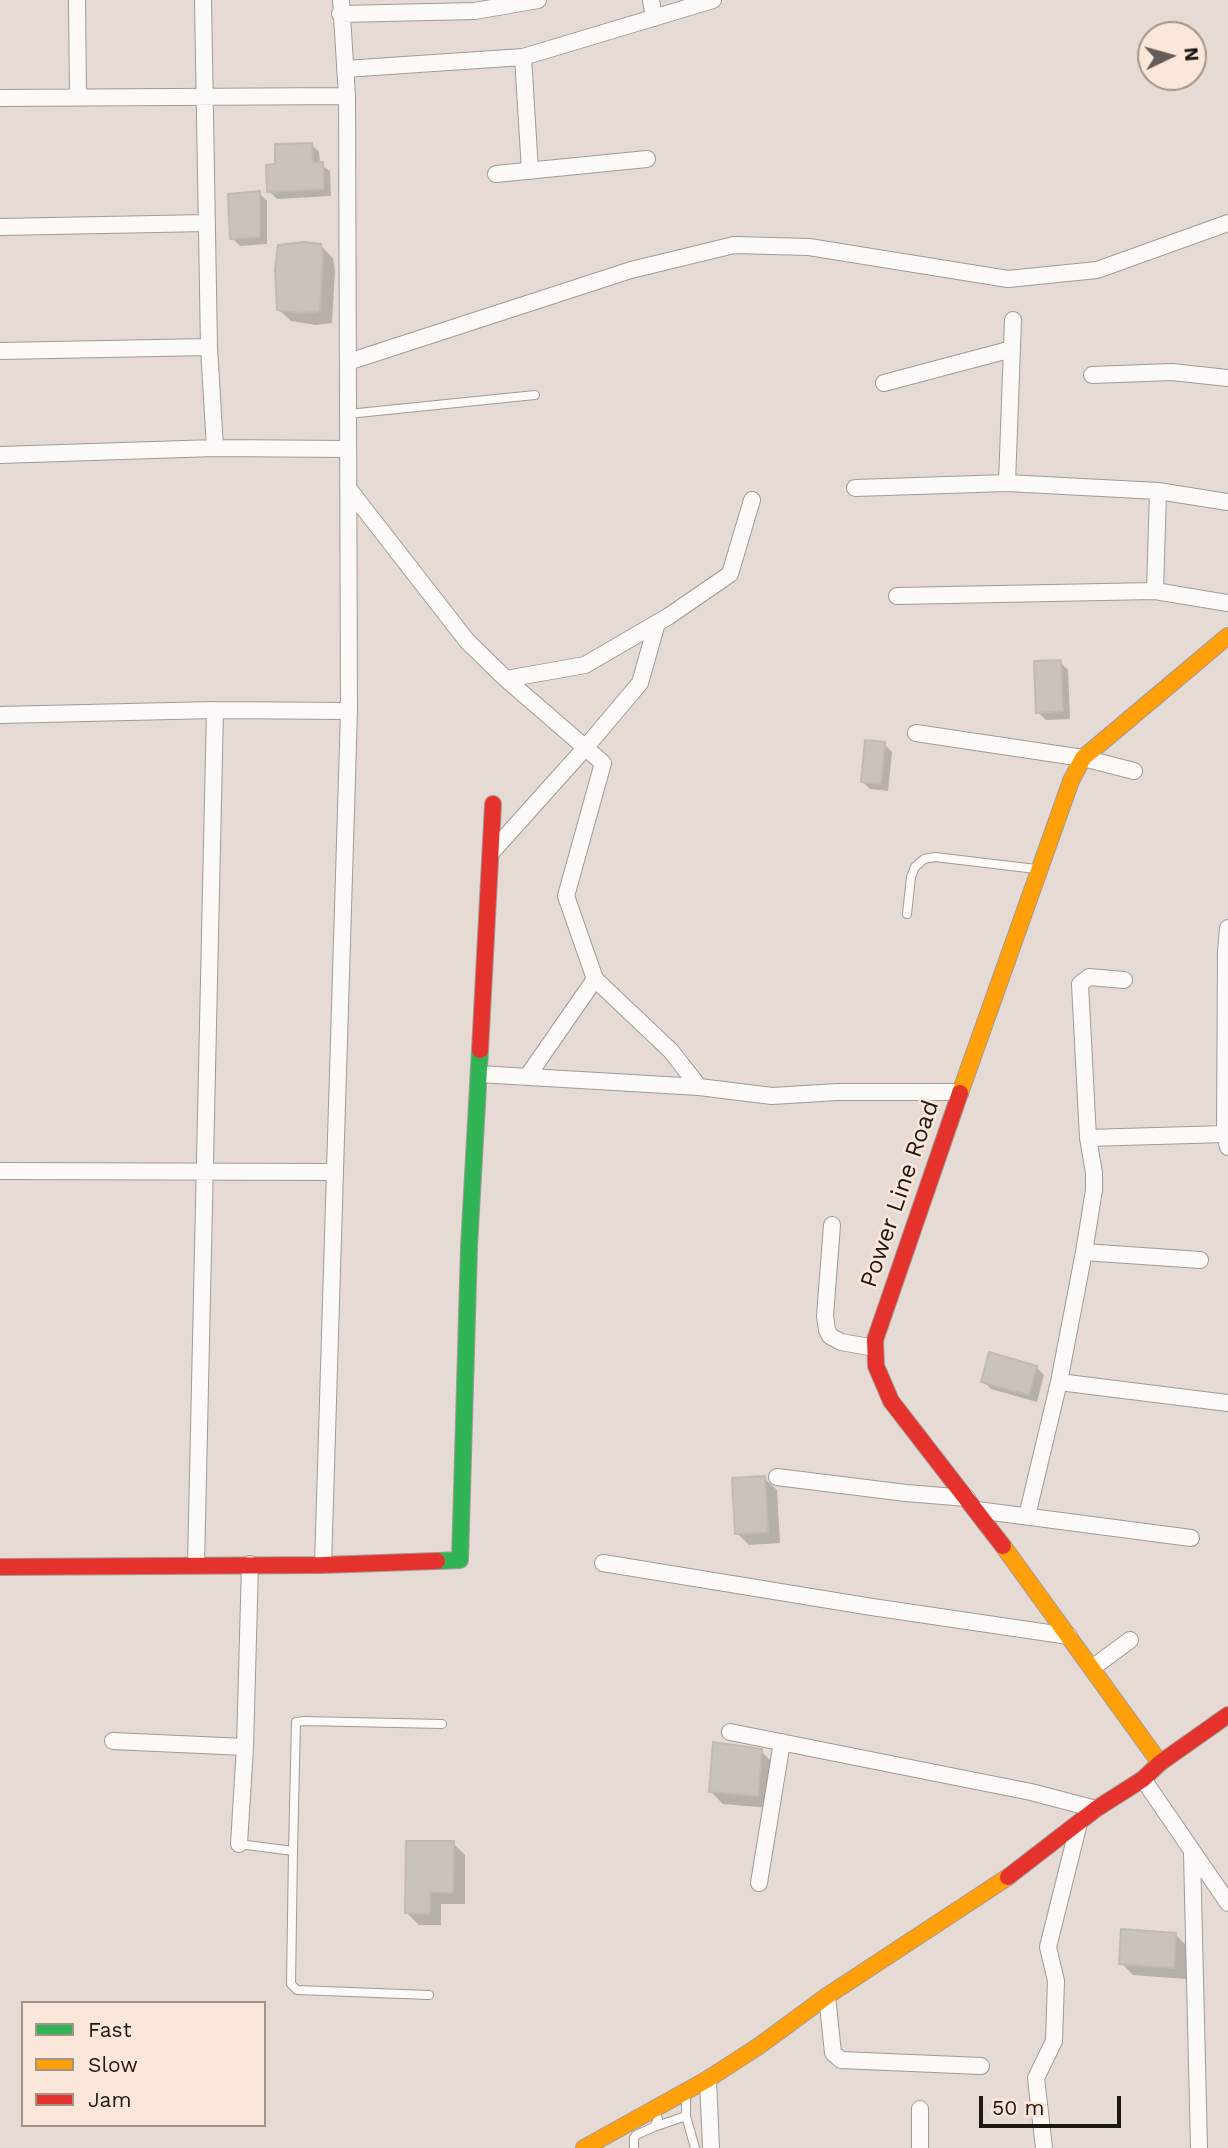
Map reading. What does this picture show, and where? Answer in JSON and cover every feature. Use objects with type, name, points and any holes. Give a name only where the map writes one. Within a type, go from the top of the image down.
[{"type":"street","points":[[76,0],[78,97]]},
{"type":"street","points":[[203,0],[209,347],[215,448]]},
{"type":"street","points":[[323,1565],[349,712],[347,96],[341,7],[475,11],[538,0]]},
{"type":"street","points":[[651,0],[654,19]]},
{"type":"street","points":[[345,69],[523,57],[713,0]]},
{"type":"street","points":[[523,57],[530,171]]},
{"type":"street","points":[[0,98],[347,96]]},
{"type":"street","points":[[496,174],[647,159]]},
{"type":"street","points":[[0,227],[207,223]]},
{"type":"street","points":[[348,362],[631,270],[734,245],[808,247],[1008,279],[1097,271],[1228,223]]},
{"type":"street","points":[[1007,483],[1013,320]]},
{"type":"street","points":[[0,352],[209,347]]},
{"type":"street","points":[[884,383],[1012,349]]},
{"type":"street","points":[[1092,375],[1172,372],[1228,379]]},
{"type":"street","points":[[0,455],[215,448],[348,449]]},
{"type":"street","points":[[855,488],[1007,483],[1158,491],[1228,502]]},
{"type":"street","points":[[348,488],[467,641],[506,679],[603,763],[565,896],[595,979],[671,1051],[699,1087]]},
{"type":"street","points":[[1155,591],[1158,491]]},
{"type":"street","points":[[506,679],[585,665],[657,623],[730,574],[752,500]]},
{"type":"street","points":[[897,596],[1155,591],[1228,603]]},
{"type":"street","points":[[491,853],[640,683],[657,623]]},
{"type":"street","name":"Power Line Road","points":[[1160,1763],[972,1504],[891,1401],[876,1366],[875,1340],[1071,781],[1083,758],[1228,636]]},
{"type":"street","points":[[0,715],[215,710],[349,712]]},
{"type":"street","points":[[196,1565],[215,710]]},
{"type":"street","points":[[916,733],[1083,758],[1134,771]]},
{"type":"street","points":[[0,1567],[323,1565],[460,1560],[469,1247],[494,804]]},
{"type":"street","points":[[1088,1138],[1227,1141],[1228,929]]},
{"type":"street","points":[[1027,1516],[1059,1382],[1094,1190],[1088,1138],[1080,984],[1089,977],[1124,980]]},
{"type":"street","points":[[527,1077],[595,979]]},
{"type":"street","points":[[479,1074],[699,1087],[772,1096],[837,1092],[960,1092]]},
{"type":"street","points":[[0,1171],[335,1172]]},
{"type":"street","points":[[832,1225],[825,1316],[827,1330],[841,1342],[875,1348]]},
{"type":"street","points":[[1084,1252],[1200,1260]]},
{"type":"street","points":[[1059,1382],[1228,1403]]},
{"type":"street","points":[[777,1477],[906,1493],[1027,1516],[1191,1538]]},
{"type":"street","points":[[603,1563],[1069,1636]]},
{"type":"street","points":[[239,1844],[245,1746],[250,1564]]},
{"type":"street","points":[[1092,1668],[1130,1640]]},
{"type":"street","points":[[584,2148],[708,2079],[827,1996],[1025,1866],[1096,1810],[1143,1779],[1160,1763],[1228,1715]]},
{"type":"street","points":[[730,1732],[1031,1792],[1096,1810]]},
{"type":"street","points":[[113,1741],[245,1746]]},
{"type":"street","points":[[759,1883],[782,1742]]},
{"type":"street","points":[[1143,1779],[1228,1903]]},
{"type":"street","points":[[1044,2148],[1036,2078],[1054,2041],[1056,1981],[1048,1947],[1079,1824]]},
{"type":"street","points":[[1192,1853],[1199,2148]]},
{"type":"street","points":[[827,1996],[833,2053],[841,2060],[981,2066]]},
{"type":"street","points":[[708,2079],[711,2148]]},
{"type":"street","points":[[920,2109],[920,2148]]},
{"type":"lane","points":[[348,414],[535,395]]},
{"type":"lane","points":[[907,914],[911,877],[915,867],[923,859],[935,857],[1039,870]]},
{"type":"lane","points":[[429,1994],[298,1990],[291,1984],[296,1722],[304,1720],[442,1724]]},
{"type":"lane","points":[[239,1844],[293,1851]]},
{"type":"lane","points":[[686,2091],[686,2116],[695,2148]]},
{"type":"lane","points":[[654,2127],[658,2119],[655,2109]]},
{"type":"lane","points":[[634,2148],[636,2135],[686,2116]]},
{"type":"building","points":[[312,143],[313,162],[323,162],[324,189],[267,192],[266,165],[275,164],[275,144]]},
{"type":"building","points":[[260,191],[260,237],[230,239],[228,194]]},
{"type":"building","points":[[304,242],[321,244],[323,257],[320,311],[303,313],[277,310],[275,269],[278,245]]},
{"type":"building","points":[[1061,660],[1063,711],[1036,713],[1034,661]]},
{"type":"building","points":[[865,740],[885,742],[881,784],[861,782]]},
{"type":"building","points":[[989,1352],[1037,1366],[1029,1395],[981,1382]]},
{"type":"building","points":[[765,1476],[768,1532],[735,1534],[732,1478]]},
{"type":"building","points":[[713,1742],[762,1749],[758,1796],[709,1792]]},
{"type":"building","points":[[406,1841],[454,1841],[453,1893],[430,1892],[430,1914],[405,1913]]},
{"type":"building","points":[[1121,1929],[1176,1933],[1174,1968],[1119,1964]]},
{"type":"traffic: fast","points":[[437,1561],[460,1560],[469,1247],[480,1050]]},
{"type":"traffic: slow","points":[[960,1093],[1071,781],[1083,758],[1228,636]]},
{"type":"traffic: slow","points":[[1003,1546],[1160,1763]]},
{"type":"traffic: slow","points":[[584,2148],[708,2079],[759,2046],[827,1996],[1008,1877]]},
{"type":"traffic: jam","points":[[480,1050],[493,804]]},
{"type":"traffic: jam","points":[[960,1093],[875,1340],[876,1366],[891,1401],[1003,1546]]},
{"type":"traffic: jam","points":[[0,1567],[323,1565],[437,1561]]},
{"type":"traffic: jam","points":[[1008,1877],[1096,1809],[1143,1779],[1160,1763],[1228,1715]]}]
